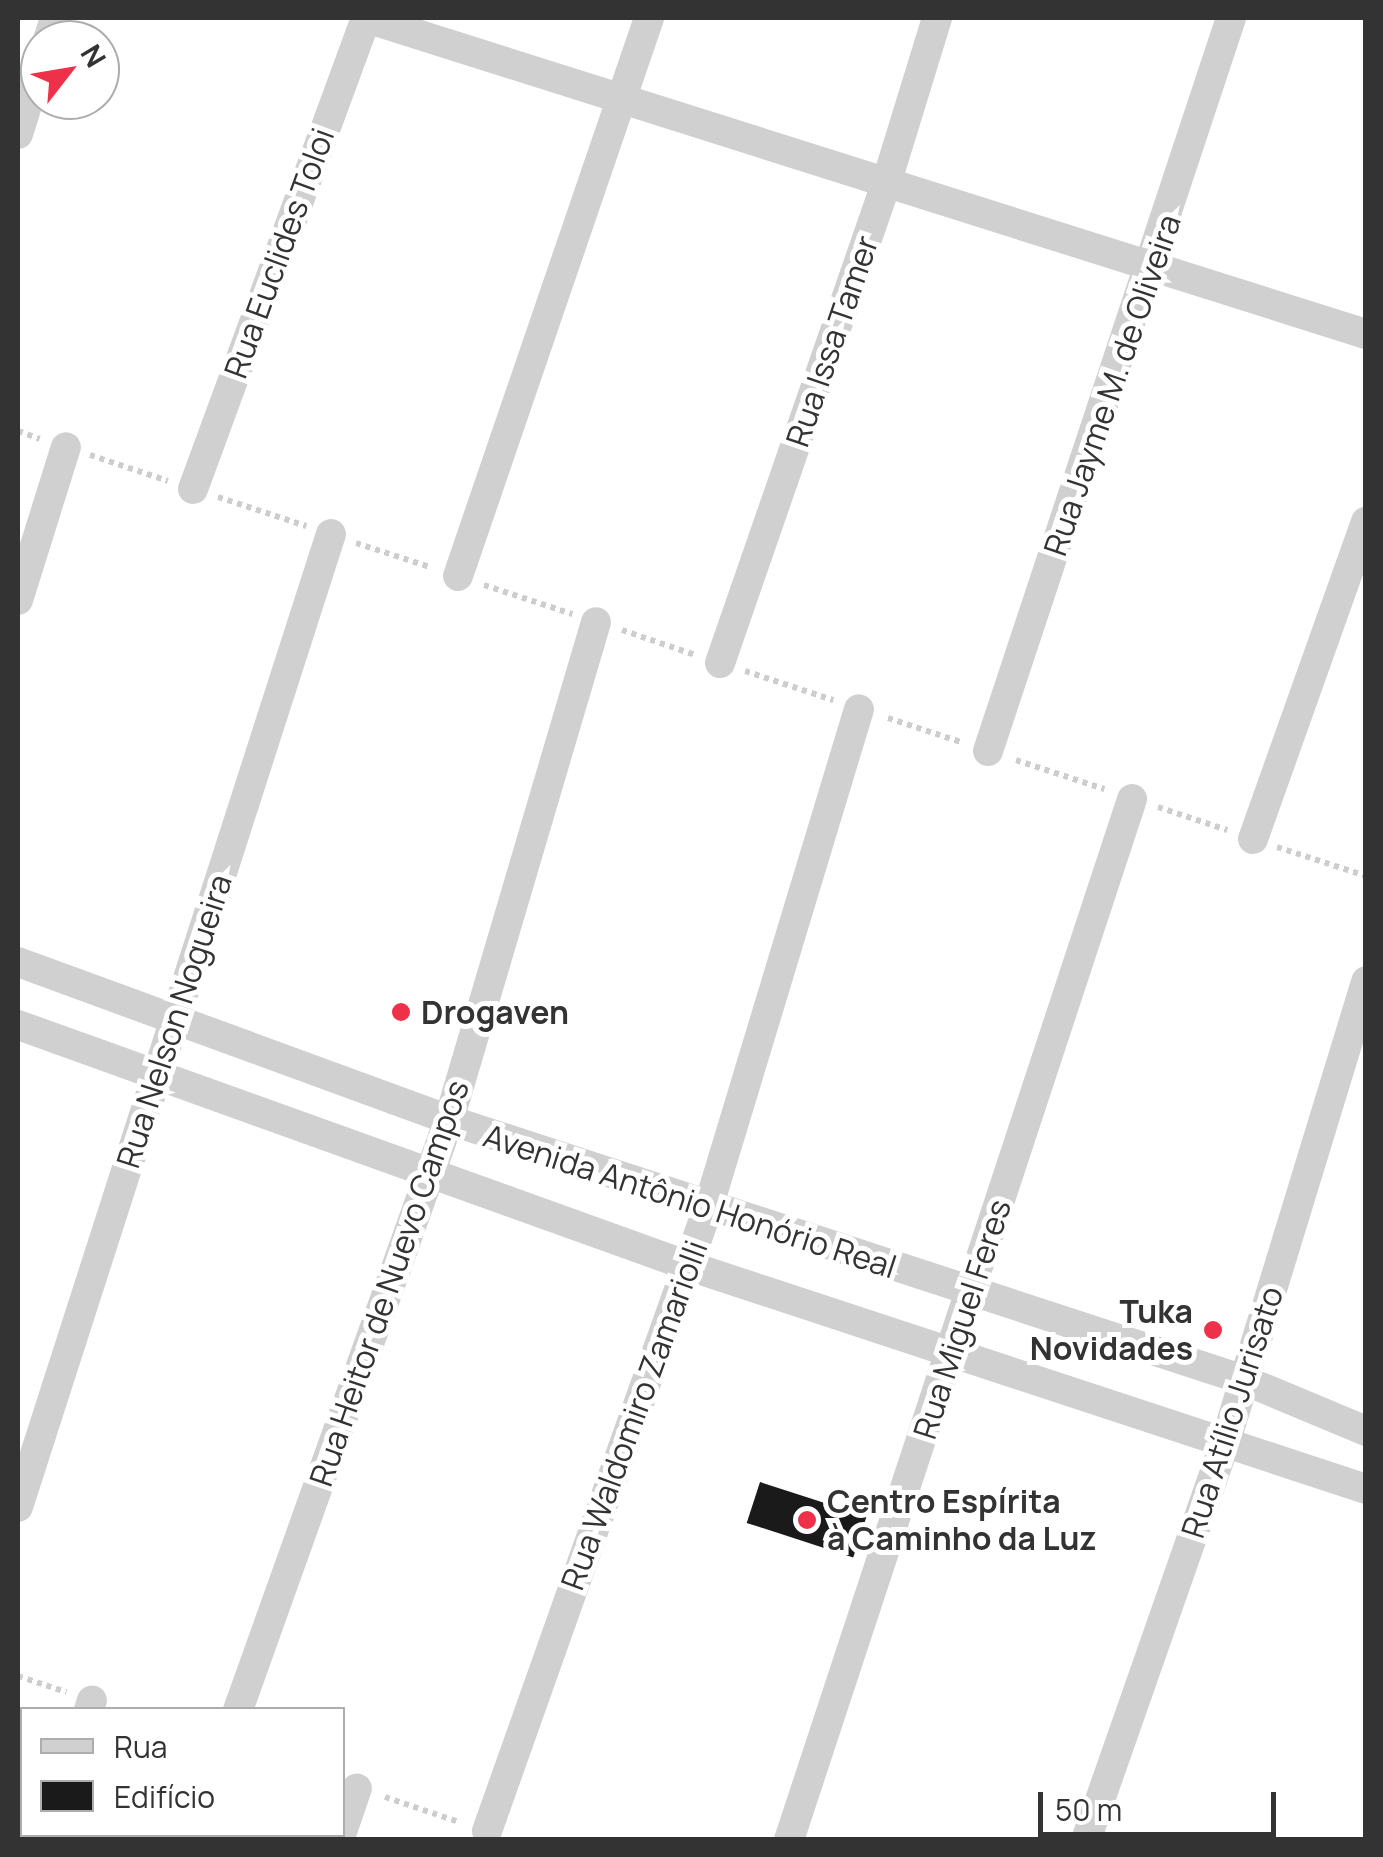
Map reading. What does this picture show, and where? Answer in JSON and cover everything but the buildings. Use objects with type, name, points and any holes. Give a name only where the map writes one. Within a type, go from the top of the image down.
[{"type":"street","points":[[366,18],[1366,334]]},
{"type":"street","name":"Rua Euclides Toloi","points":[[192,489],[366,18]]},
{"type":"street","points":[[458,576],[649,18]]},
{"type":"street","name":"Rua Issa Tamer","points":[[720,663],[886,184],[937,18]]},
{"type":"street","name":"Rua Jayme M. de Oliveira","points":[[988,751],[1153,268],[1231,18]]},
{"type":"street","points":[[18,600],[66,447]]},
{"type":"street","points":[[1253,839],[1366,521]]},
{"type":"street","name":"Rua Nelson Nogueira","points":[[18,1507],[331,534]]},
{"type":"street","name":"Rua Heitor de Nuevo Campos","points":[[239,1707],[448,1120],[596,622]]},
{"type":"street","name":"Rua Waldomiro Zamariolli","points":[[487,1831],[708,1208],[859,709]]},
{"type":"street","name":"Rua Miguel Feres","points":[[789,1840],[1132,799]]},
{"type":"street","name":"Avenida Antônio Honório Real","points":[[18,962],[175,1015],[448,1120],[971,1294],[1244,1380],[1366,1432]]},
{"type":"street","name":"Rua Atílio Jurisato","points":[[1086,1840],[1226,1440],[1366,980]]},
{"type":"street","name":"Avenida Antônio Honório Real","points":[[18,1026],[160,1072],[686,1265],[1366,1488]]},
{"type":"street","points":[[345,1822],[356,1788]]},
{"type":"path","points":[[356,1788],[487,1831]]},
{"type":"place","name":"Drogaven","points":[[401,1012]]},
{"type":"place","name":"Tuka Novidades","points":[[1213,1330]]},
{"type":"place","name":"Centro Espírita à Caminho da Luz","points":[[807,1520]]}]
